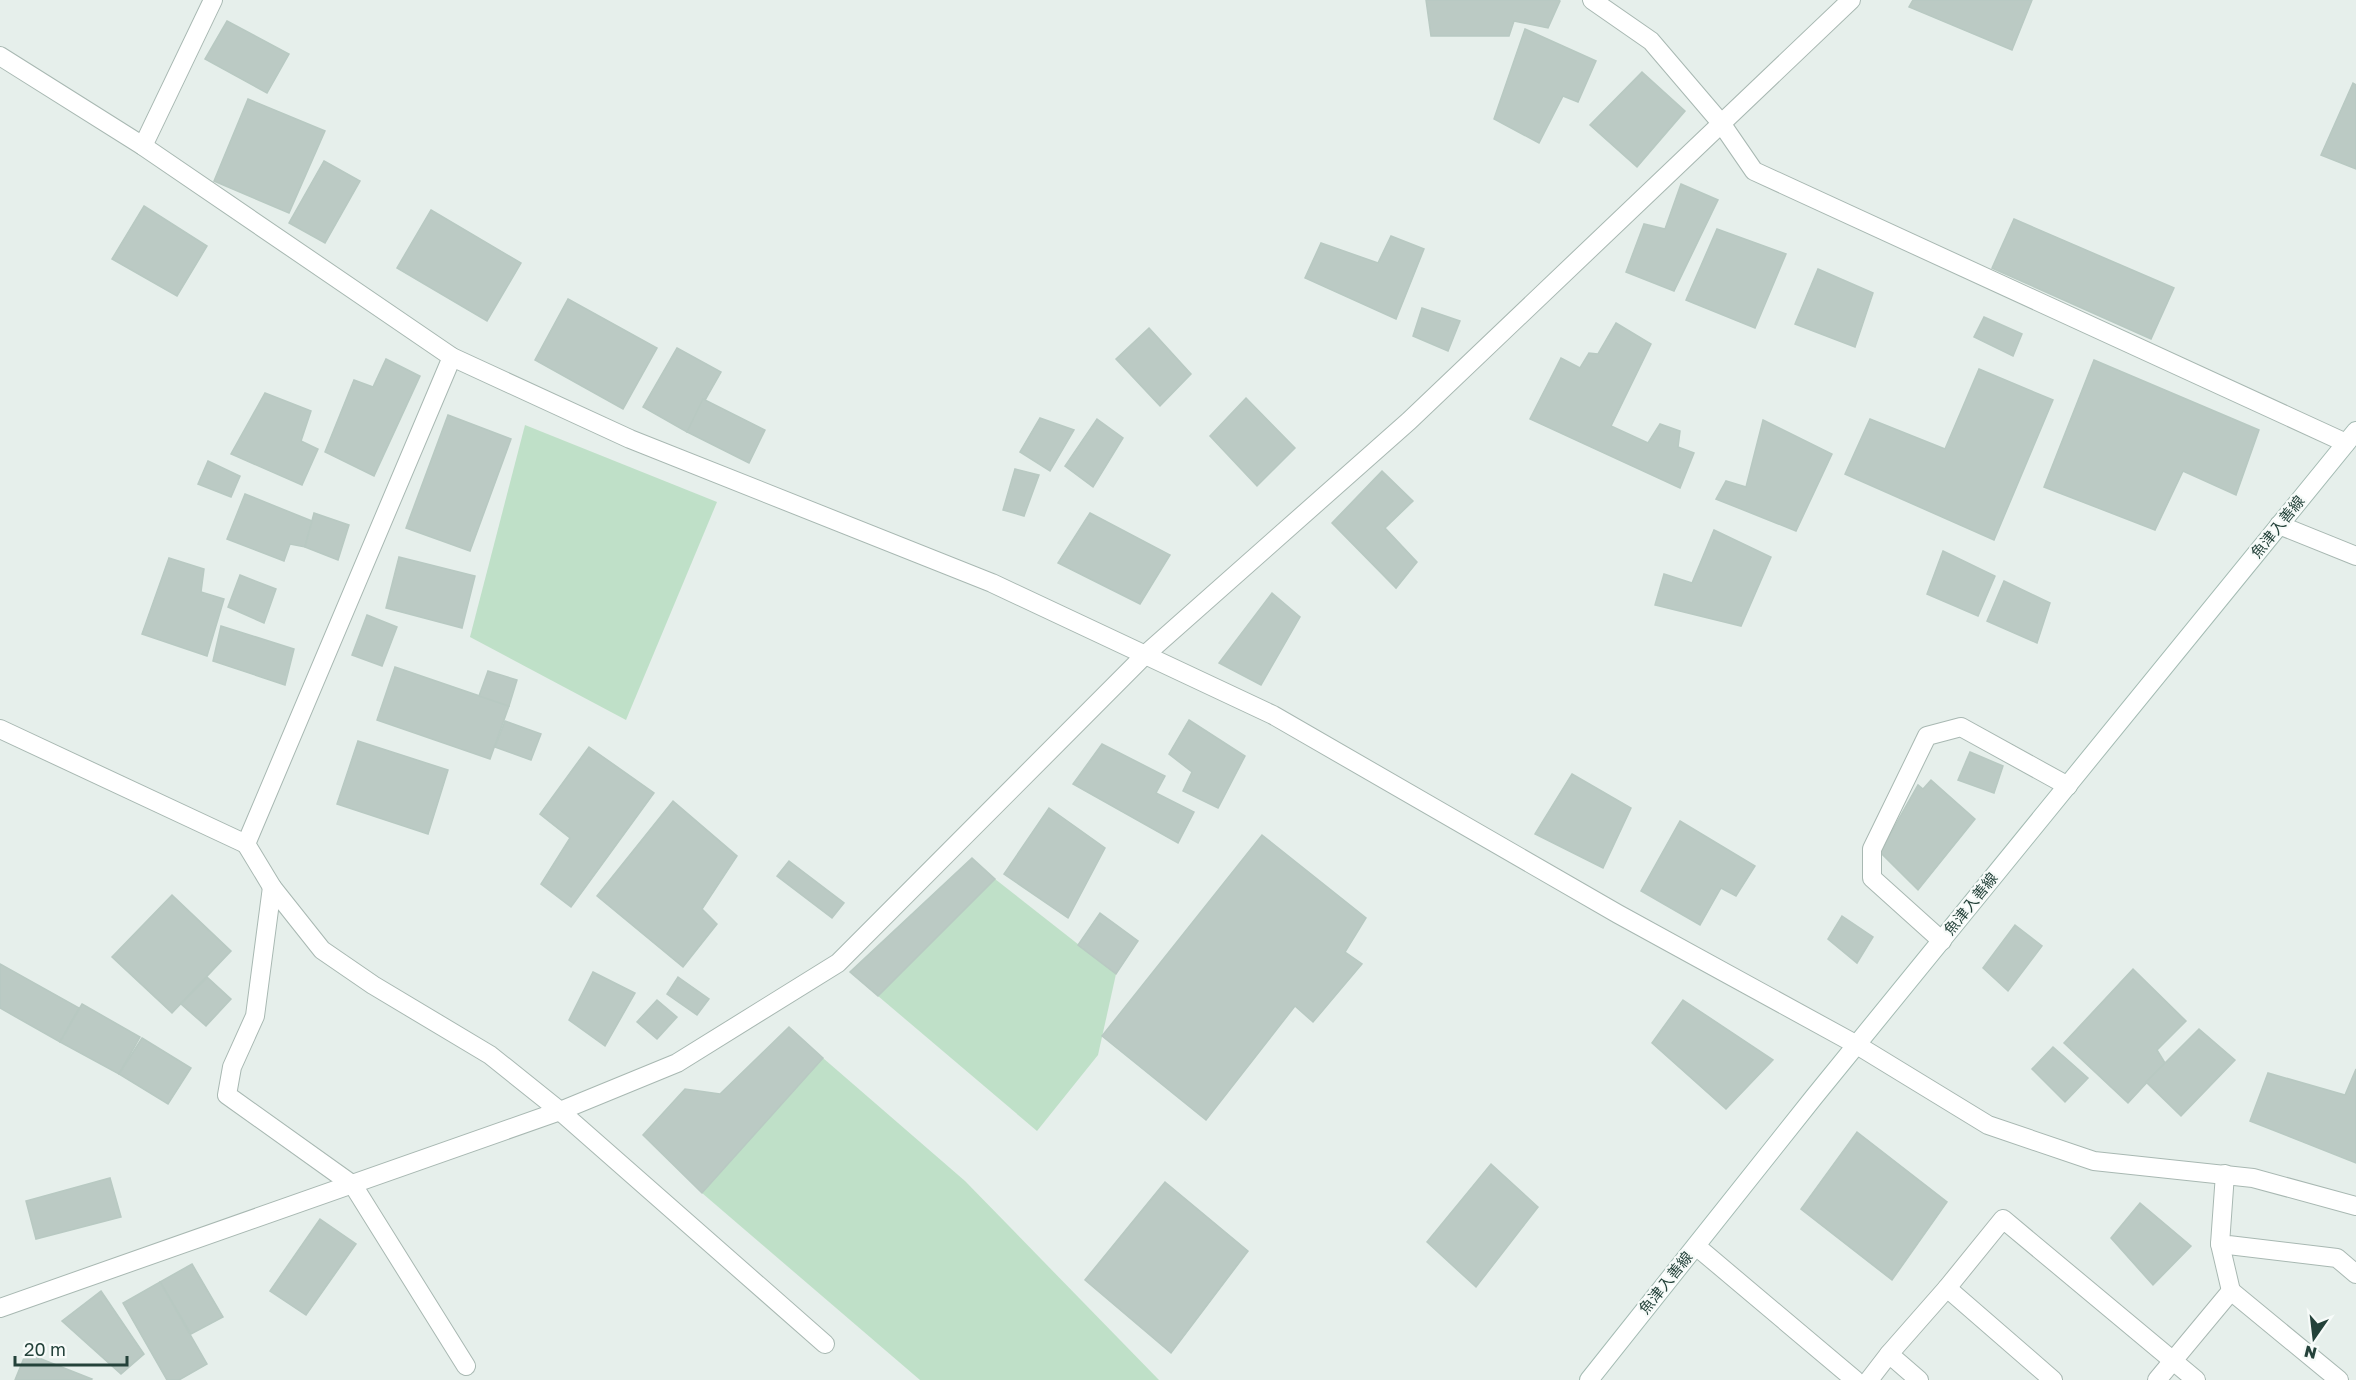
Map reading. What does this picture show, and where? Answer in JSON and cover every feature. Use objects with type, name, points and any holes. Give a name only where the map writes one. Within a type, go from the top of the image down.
[{"type":"street","points":[[143,146],[213,0]]},
{"type":"street","points":[[1593,0],[1651,41],[1721,123],[1754,171],[2353,441]]},
{"type":"street","points":[[0,1308],[560,1112],[677,1063],[838,963],[1146,654],[1409,421],[1851,0]]},
{"type":"street","points":[[0,56],[143,146],[452,357],[630,439],[992,583],[1274,716],[1618,914],[1857,1045],[1988,1125],[2094,1161],[2253,1178],[2356,1206]]},
{"type":"street","points":[[246,844],[452,357]]},
{"type":"street","name":"魚津入善線","points":[[1589,1380],[1857,1045],[2279,525],[2353,441]]},
{"type":"street","points":[[2279,525],[2356,556]]},
{"type":"street","points":[[1942,940],[1872,878],[1872,849],[1927,736],[1960,727],[2068,786]]},
{"type":"street","points":[[0,729],[246,844],[272,887],[322,950],[373,985],[490,1055],[560,1112],[825,1344]]},
{"type":"street","points":[[272,887],[255,1016],[232,1067],[227,1095],[353,1185],[466,1366]]},
{"type":"street","points":[[2225,1174],[2220,1244],[2231,1291],[2339,1380]]},
{"type":"street","points":[[1869,1380],[2003,1219],[2196,1380]]},
{"type":"street","points":[[2220,1244],[2337,1258],[2356,1274]]},
{"type":"street","points":[[1696,1246],[1855,1380]]},
{"type":"street","points":[[1947,1288],[2053,1380]]},
{"type":"street","points":[[2157,1380],[2231,1291]]},
{"type":"street","points":[[1889,1354],[1919,1380]]},
{"type":"green space","points":[[525,425],[717,502],[626,720],[470,637]]},
{"type":"green space","points":[[995,879],[1116,974],[1098,1055],[1037,1131],[878,996]]},
{"type":"green space","points":[[823,1058],[965,1181],[1159,1380],[920,1380],[702,1193]]},
{"type":"building","points":[[1426,0],[1560,1],[1548,28],[1514,21],[1509,36],[1431,36]]},
{"type":"building","points":[[1913,0],[2032,0],[2012,50],[1909,7]]},
{"type":"building","points":[[227,21],[289,54],[267,93],[205,59]]},
{"type":"building","points":[[1525,29],[1596,61],[1578,102],[1563,96],[1539,143],[1494,119]]},
{"type":"building","points":[[1642,72],[1685,111],[1637,167],[1590,125]]},
{"type":"building","points":[[2353,83],[2356,85],[2356,169],[2321,155]]},
{"type":"building","points":[[248,99],[325,131],[289,213],[214,181]]},
{"type":"building","points":[[324,161],[360,181],[325,243],[289,223]]},
{"type":"building","points":[[1681,184],[1718,200],[1674,291],[1626,272],[1644,224],[1665,229]]},
{"type":"building","points":[[144,206],[207,246],[177,296],[112,259]]},
{"type":"building","points":[[431,210],[521,263],[487,321],[397,268]]},
{"type":"building","points":[[2014,219],[2174,288],[2151,339],[1992,268]]},
{"type":"building","points":[[1717,229],[1786,254],[1755,328],[1686,300]]},
{"type":"building","points":[[1391,236],[1424,249],[1396,319],[1305,278],[1321,243],[1378,263]]},
{"type":"building","points":[[1818,269],[1873,293],[1855,347],[1795,324]]},
{"type":"building","points":[[568,299],[657,348],[623,409],[535,360]]},
{"type":"building","points":[[1422,308],[1460,321],[1448,351],[1413,336]]},
{"type":"building","points":[[1984,317],[2022,334],[2013,356],[1974,337]]},
{"type":"building","points":[[1616,323],[1651,344],[1611,426],[1648,443],[1660,424],[1680,431],[1678,447],[1694,453],[1680,488],[1530,419],[1561,358],[1580,368],[1589,353],[1598,354]]},
{"type":"building","points":[[1149,328],[1191,374],[1160,406],[1116,359]]},
{"type":"building","points":[[677,348],[721,372],[687,432],[643,407]]},
{"type":"building","points":[[386,359],[420,376],[374,476],[325,452],[354,380],[373,387]]},
{"type":"building","points":[[2094,360],[2259,430],[2236,495],[2183,471],[2155,530],[2044,487]]},
{"type":"building","points":[[1979,369],[2053,400],[1994,540],[1845,474],[1870,419],[1945,449]]},
{"type":"building","points":[[265,393],[311,411],[301,441],[318,449],[302,485],[231,454]]},
{"type":"building","points":[[1246,398],[1295,448],[1257,486],[1210,436]]},
{"type":"building","points":[[703,399],[765,430],[749,463],[687,432]]},
{"type":"building","points":[[448,415],[511,439],[470,551],[406,528]]},
{"type":"building","points":[[1040,418],[1074,430],[1050,471],[1020,452]]},
{"type":"building","points":[[1097,419],[1123,438],[1093,487],[1065,466]]},
{"type":"building","points":[[1763,420],[1832,454],[1796,531],[1716,499],[1726,481],[1746,487]]},
{"type":"building","points":[[208,461],[240,476],[231,497],[198,484]]},
{"type":"building","points":[[1015,469],[1039,475],[1024,516],[1003,510]]},
{"type":"building","points":[[1382,471],[1413,501],[1385,528],[1417,562],[1396,588],[1332,523]]},
{"type":"building","points":[[245,494],[312,521],[305,547],[290,544],[284,561],[227,539]]},
{"type":"building","points":[[314,513],[349,525],[338,560],[305,547]]},
{"type":"building","points":[[1090,513],[1170,555],[1140,604],[1058,563]]},
{"type":"building","points":[[1714,530],[1771,557],[1741,626],[1655,605],[1664,574],[1692,583]]},
{"type":"building","points":[[1943,551],[1995,576],[1978,616],[1927,594]]},
{"type":"building","points":[[399,557],[475,576],[462,628],[386,608]]},
{"type":"building","points":[[169,558],[204,569],[201,592],[224,599],[207,656],[142,634]]},
{"type":"building","points":[[240,575],[276,589],[264,623],[228,607]]},
{"type":"building","points":[[2004,581],[2050,603],[2037,643],[1987,621]]},
{"type":"building","points":[[1272,593],[1300,617],[1261,685],[1219,663]]},
{"type":"building","points":[[367,615],[397,627],[382,666],[352,655]]},
{"type":"building","points":[[221,626],[294,649],[285,685],[213,661]]},
{"type":"building","points":[[395,667],[509,706],[490,759],[377,720]]},
{"type":"building","points":[[488,671],[517,680],[509,706],[479,696]]},
{"type":"building","points":[[1189,720],[1245,756],[1218,808],[1183,791],[1192,772],[1169,754]]},
{"type":"building","points":[[505,721],[541,734],[531,760],[495,747]]},
{"type":"building","points":[[358,741],[448,770],[428,834],[337,804]]},
{"type":"building","points":[[1102,744],[1165,776],[1156,793],[1194,812],[1178,843],[1073,784]]},
{"type":"building","points":[[589,747],[654,793],[571,907],[541,884],[570,838],[540,814]]},
{"type":"building","points":[[1970,752],[2003,766],[1994,793],[1958,780]]},
{"type":"building","points":[[1572,774],[1631,808],[1603,868],[1535,834]]},
{"type":"building","points":[[1931,780],[1975,819],[1918,890],[1880,852],[1918,785],[1923,789]]},
{"type":"building","points":[[673,801],[737,856],[702,909],[717,924],[683,967],[597,896]]},
{"type":"building","points":[[1049,808],[1105,848],[1068,918],[1004,874]]},
{"type":"building","points":[[1680,821],[1755,866],[1736,896],[1721,888],[1700,925],[1641,891]]},
{"type":"building","points":[[1262,835],[1366,918],[1345,952],[1362,964],[1313,1022],[1295,1006],[1206,1120],[1102,1036]]},
{"type":"building","points":[[972,858],[995,879],[878,996],[850,972]]},
{"type":"building","points":[[789,861],[844,903],[832,918],[777,876]]},
{"type":"building","points":[[172,895],[231,951],[172,1013],[112,957]]},
{"type":"building","points":[[1100,913],[1138,941],[1116,974],[1078,945]]},
{"type":"building","points":[[1842,916],[1873,937],[1857,963],[1828,939]]},
{"type":"building","points":[[2015,925],[2042,946],[2008,991],[1983,968]]},
{"type":"building","points":[[0,964],[79,1008],[60,1042],[0,1008]]},
{"type":"building","points":[[2133,969],[2186,1021],[2157,1050],[2165,1063],[2128,1103],[2064,1043]]},
{"type":"building","points":[[593,972],[635,993],[605,1046],[569,1020]]},
{"type":"building","points":[[207,977],[231,999],[206,1026],[181,1004]]},
{"type":"building","points":[[678,977],[709,999],[697,1015],[667,994]]},
{"type":"building","points":[[657,1000],[677,1017],[657,1039],[637,1022]]},
{"type":"building","points":[[1683,1000],[1773,1060],[1726,1109],[1652,1043]]},
{"type":"building","points":[[82,1004],[140,1037],[119,1074],[60,1042]]},
{"type":"building","points":[[789,1027],[823,1058],[702,1193],[643,1135],[685,1089],[720,1094]]},
{"type":"building","points":[[2199,1029],[2235,1060],[2181,1116],[2146,1082]]},
{"type":"building","points":[[142,1038],[191,1068],[168,1104],[119,1074]]},
{"type":"building","points":[[2053,1047],[2088,1078],[2065,1102],[2032,1069]]},
{"type":"building","points":[[2356,1069],[2356,1163],[2250,1121],[2268,1073],[2345,1095]]},
{"type":"building","points":[[1857,1132],[1947,1202],[1892,1280],[1801,1209]]},
{"type":"building","points":[[1491,1164],[1538,1207],[1476,1287],[1427,1242]]},
{"type":"building","points":[[110,1178],[121,1217],[36,1239],[26,1201]]},
{"type":"building","points":[[1165,1182],[1248,1251],[1171,1353],[1085,1280]]},
{"type":"building","points":[[2140,1203],[2191,1246],[2153,1285],[2111,1238]]},
{"type":"building","points":[[320,1219],[356,1244],[306,1315],[270,1291]]},
{"type":"building","points":[[192,1264],[223,1317],[191,1334],[160,1282]]},
{"type":"building","points":[[160,1282],[207,1364],[179,1380],[167,1380],[123,1303]]},
{"type":"building","points":[[101,1291],[144,1354],[121,1374],[62,1321]]},
{"type":"building","points":[[26,1353],[92,1379],[15,1380]]}]
